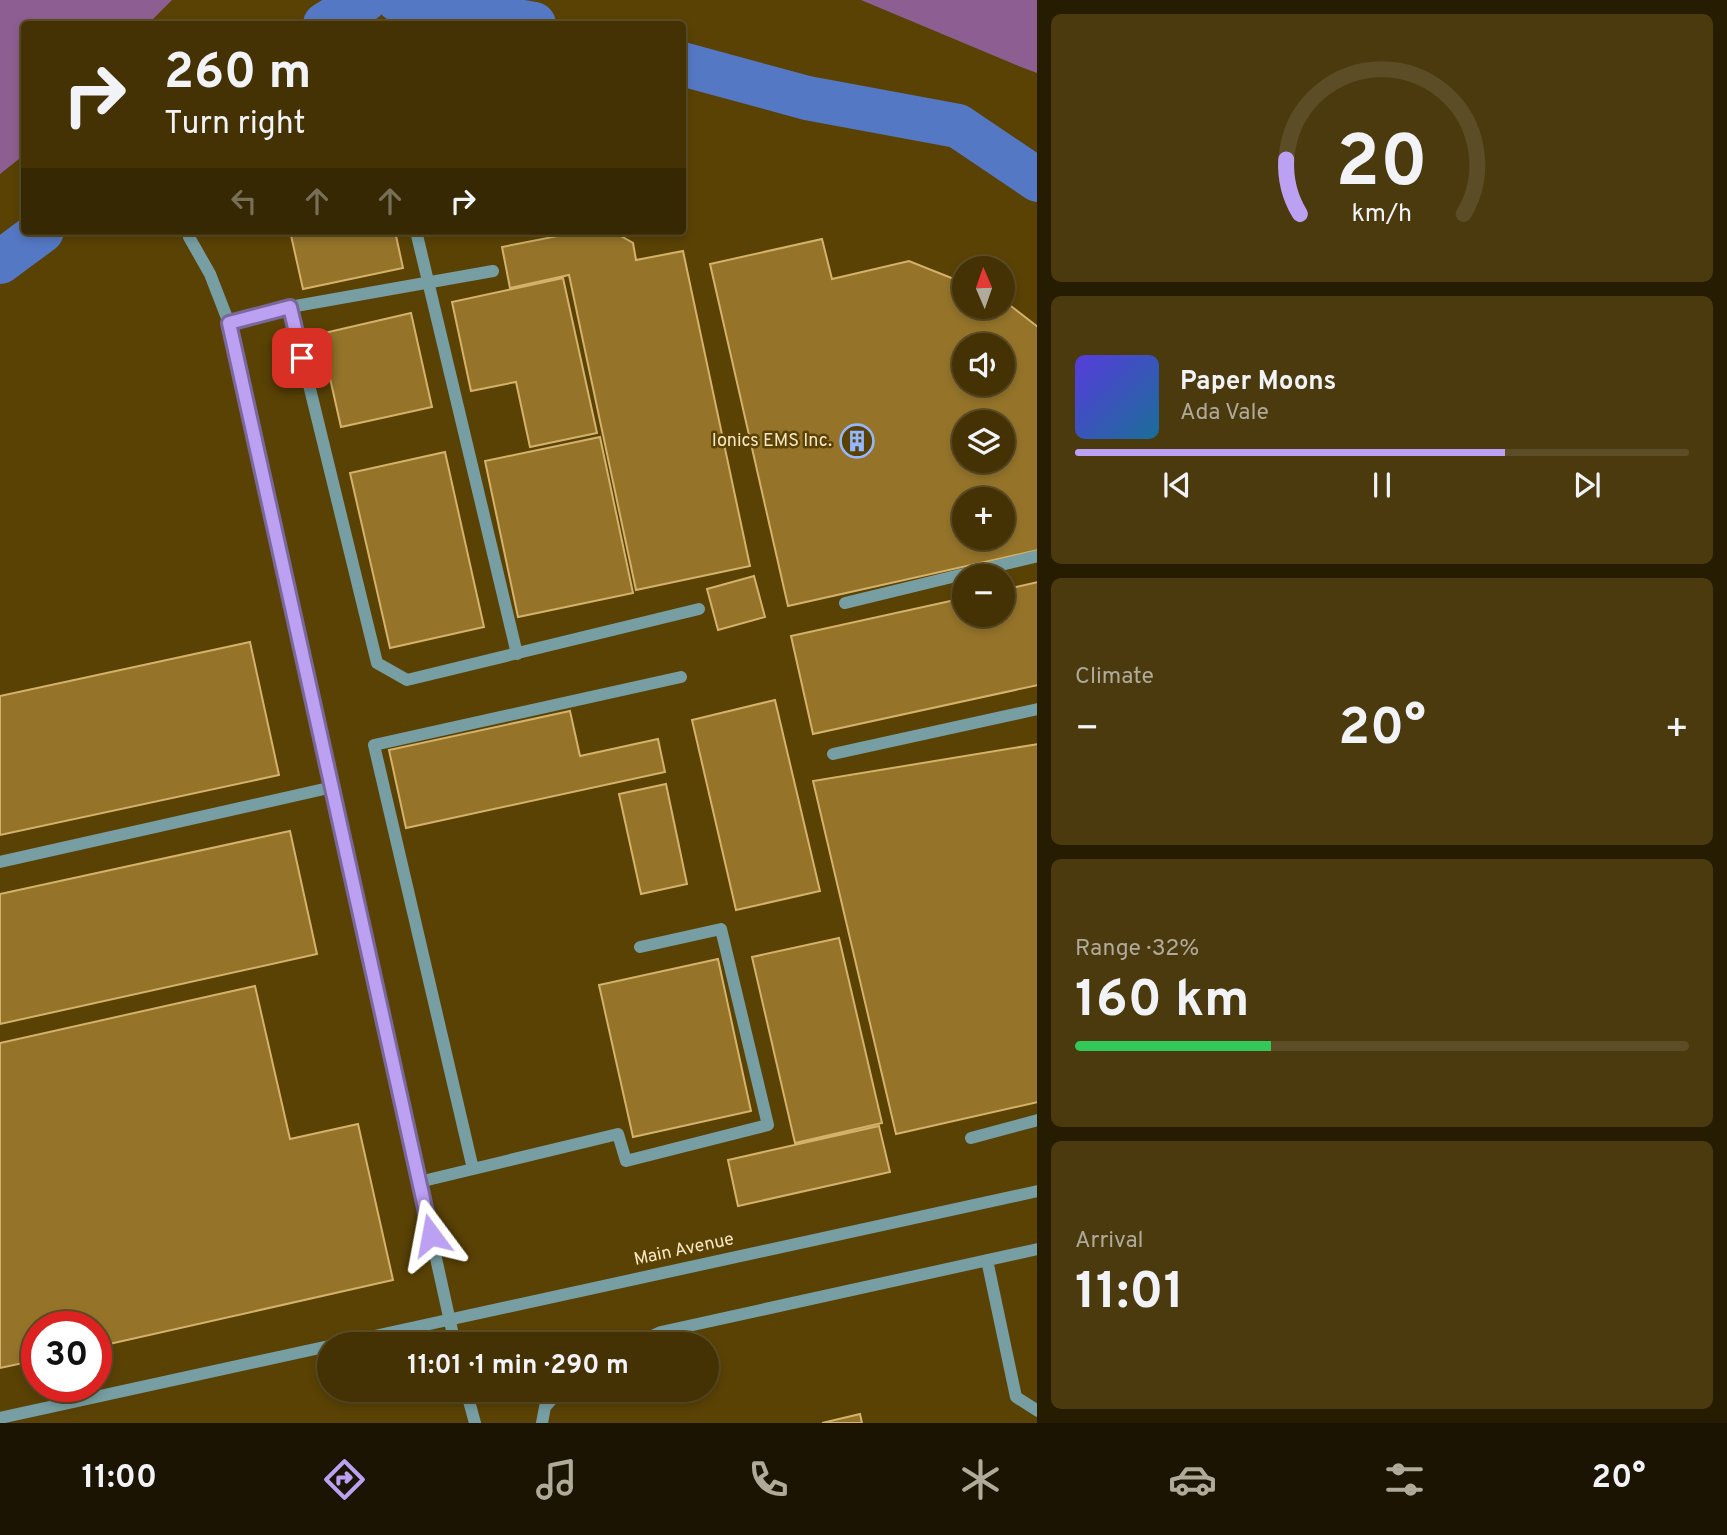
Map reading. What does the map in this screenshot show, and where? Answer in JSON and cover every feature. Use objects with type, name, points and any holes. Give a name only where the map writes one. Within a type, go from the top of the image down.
[{"type":"street","points":[[417,235],[517,654]]},
{"type":"street","points":[[188,237],[210,274],[229,323],[452,1332]]},
{"type":"street","points":[[229,323],[290,307],[493,271]]},
{"type":"street","points":[[290,307],[377,663],[407,680],[699,609]]},
{"type":"street","points":[[845,603],[1037,556]]},
{"type":"street","points":[[473,1169],[374,745],[681,677]]},
{"type":"street","points":[[833,754],[1037,709]]},
{"type":"street","points":[[0,862],[333,787]]},
{"type":"street","points":[[419,1182],[618,1134],[626,1161],[768,1125],[721,929],[639,947]]},
{"type":"street","points":[[971,1138],[1037,1121]]},
{"type":"street","name":"Main Avenue","points":[[394,1332],[1037,1191]]},
{"type":"street","points":[[661,1332],[1037,1249]]},
{"type":"street","points":[[987,1260],[1016,1396],[1037,1410]]},
{"type":"street","points":[[0,1418],[317,1349]]},
{"type":"street","points":[[469,1402],[475,1423]]},
{"type":"street","points":[[542,1423],[545,1407],[549,1402]]},
{"type":"shaded area","points":[[0,0],[172,0],[151,21],[21,21],[21,157],[0,174]]},
{"type":"shaded area","points":[[861,0],[1037,0],[1037,73],[1021,67]]},
{"type":"building","points":[[291,235],[396,235],[403,268],[303,289]]},
{"type":"building","points":[[563,235],[619,235],[633,243],[636,260],[683,251],[750,566],[636,590],[569,275],[510,288],[502,247]]},
{"type":"building","name":"Ionics EMS Inc.","points":[[822,239],[832,279],[909,261],[952,278],[952,319],[1015,319],[1015,309],[1037,326],[1037,550],[976,564],[952,564],[952,569],[788,606],[710,264]]},
{"type":"building","points":[[563,278],[597,433],[530,447],[516,382],[471,391],[452,302]]},
{"type":"building","points":[[411,313],[432,407],[341,427],[320,334]]},
{"type":"building","points":[[600,437],[633,593],[518,617],[485,461]]},
{"type":"building","points":[[445,452],[484,627],[390,648],[350,473]]},
{"type":"building","points":[[754,576],[765,617],[718,630],[707,589]]},
{"type":"building","points":[[1037,582],[1037,685],[813,734],[791,636],[952,601],[952,627],[1015,627],[1015,587]]},
{"type":"building","points":[[250,642],[279,775],[0,835],[0,696]]},
{"type":"building","points":[[775,700],[820,891],[736,910],[692,720]]},
{"type":"building","points":[[570,711],[580,756],[658,739],[665,772],[406,828],[389,750]]},
{"type":"building","points":[[1037,744],[1037,1102],[896,1134],[813,781]]},
{"type":"building","points":[[666,784],[687,884],[641,894],[619,794]]},
{"type":"building","points":[[290,831],[317,954],[0,1024],[0,894]]},
{"type":"building","points":[[839,938],[882,1123],[795,1143],[752,957]]},
{"type":"building","points":[[718,959],[751,1111],[633,1137],[599,985]]},
{"type":"building","points":[[255,986],[290,1139],[358,1124],[393,1280],[112,1343],[112,1311],[21,1311],[21,1363],[0,1368],[0,1043]]},
{"type":"building","points":[[879,1126],[890,1172],[738,1206],[728,1160]]},
{"type":"building","points":[[860,1414],[862,1423],[822,1423]]},
{"type":"waterway","points":[[330,21],[365,0]]},
{"type":"waterway","points":[[398,0],[517,21]]},
{"type":"waterway","points":[[686,65],[807,98],[958,126],[1037,179]]},
{"type":"waterway","points":[[0,262],[37,235]]},
{"type":"place","name":"Ionics EMS Inc.","points":[[857,441]]},
{"type":"route","points":[[302,358],[290,307],[229,323],[431,1235]]}]
